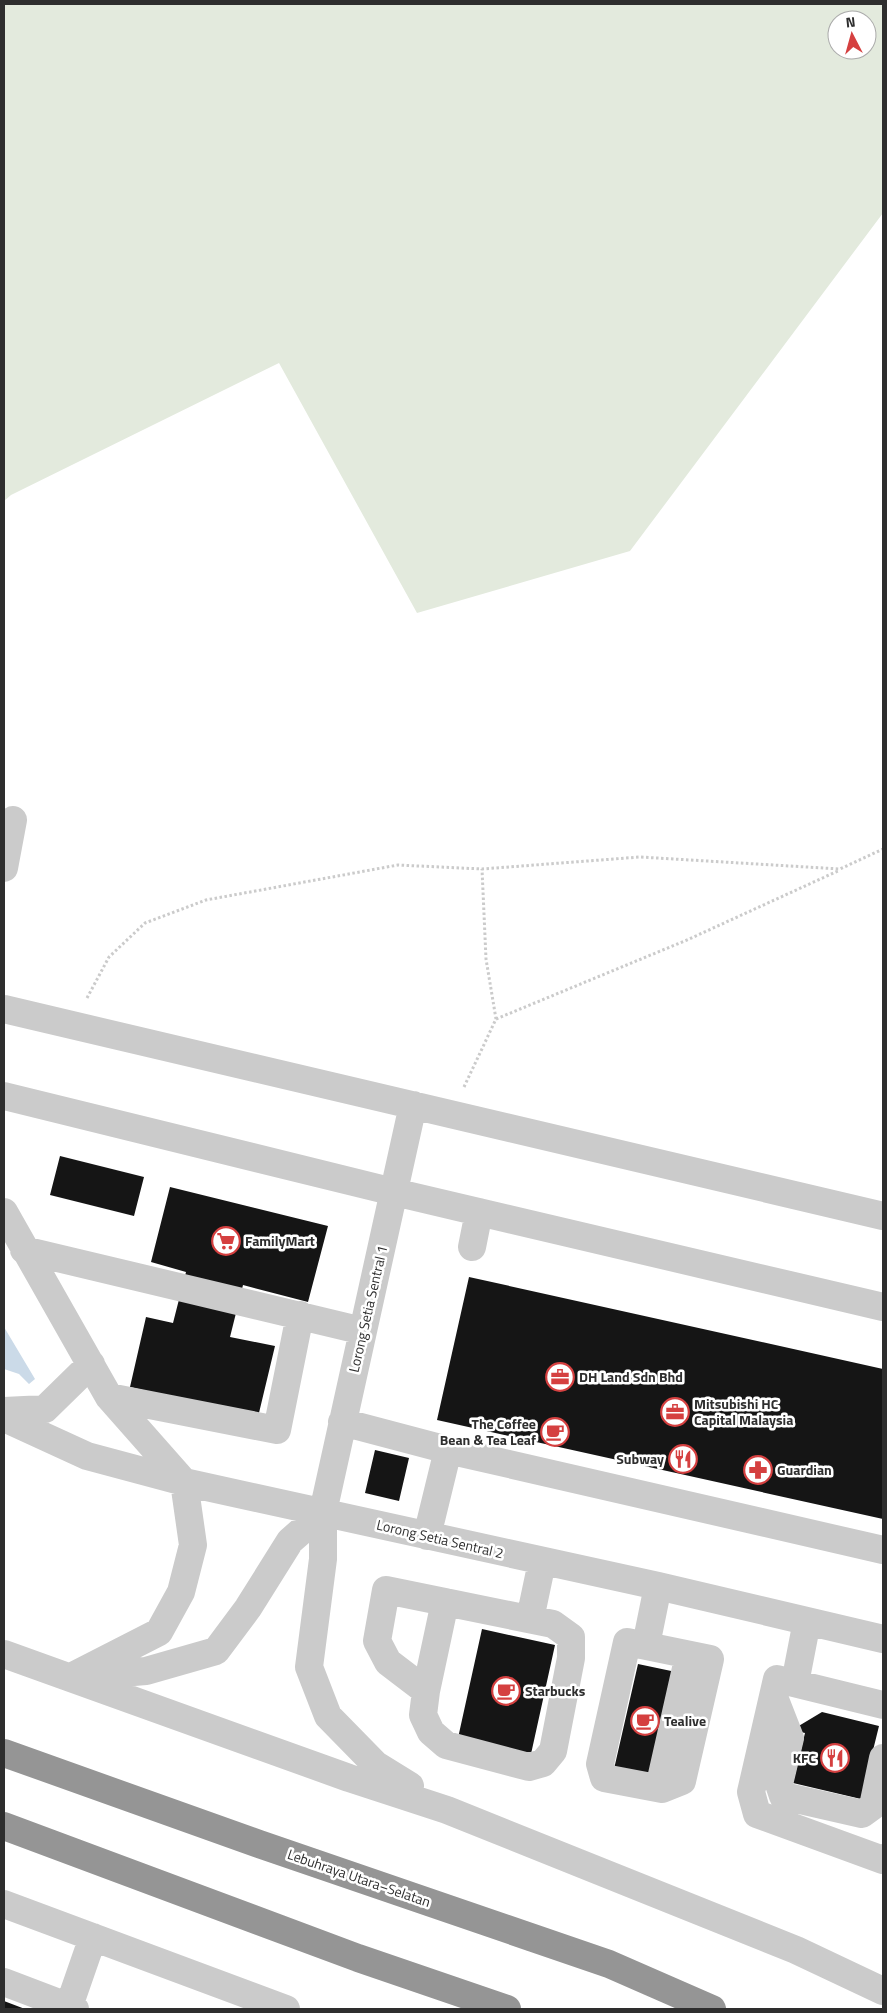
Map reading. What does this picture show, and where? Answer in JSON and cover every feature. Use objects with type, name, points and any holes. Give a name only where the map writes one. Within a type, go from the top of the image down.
[{"type":"highway","name":"Lebuhraya Utara–Selatan","points":[[4,1753],[259,1844],[610,1964],[712,2009]]},
{"type":"highway","points":[[4,1826],[358,1958],[507,2009]]},
{"type":"street","points":[[4,868],[13,820]]},
{"type":"street","points":[[4,1009],[883,1216]]},
{"type":"street","points":[[4,1096],[394,1192],[883,1307]]},
{"type":"street","name":"Lorong Setia Sentral 1","points":[[413,1105],[323,1512],[323,1559],[309,1667],[328,1716],[376,1765],[447,1810]]},
{"type":"street","points":[[4,1212],[109,1397],[184,1482],[192,1545],[181,1592],[159,1632],[71,1677]]},
{"type":"street","points":[[472,1248],[479,1212]]},
{"type":"street","points":[[24,1250],[300,1314],[363,1331]]},
{"type":"street","points":[[109,1397],[277,1430],[300,1314]]},
{"type":"street","points":[[4,1411],[45,1409],[91,1364]]},
{"type":"street","name":"Lorong Setia Sentral 2","points":[[4,1418],[87,1456],[184,1482],[658,1586],[883,1638]]},
{"type":"street","points":[[342,1422],[448,1450],[883,1550]]},
{"type":"street","points":[[427,1536],[448,1450]]},
{"type":"street","points":[[71,1677],[146,1671],[216,1651],[248,1608],[290,1541],[323,1512]]},
{"type":"street","points":[[530,1619],[542,1562]]},
{"type":"street","points":[[646,1645],[658,1586]]},
{"type":"street","points":[[426,1691],[388,1662],[378,1642],[386,1590],[530,1619],[552,1624],[571,1637],[572,1658],[553,1751],[543,1763],[529,1767],[446,1745],[431,1732],[423,1715],[426,1691],[445,1602]]},
{"type":"street","points":[[807,1620],[751,1792],[757,1814],[883,1860],[883,1858]]},
{"type":"street","points":[[627,1642],[646,1645],[710,1659],[682,1781],[662,1789],[604,1778],[600,1764],[627,1642]]},
{"type":"street","points":[[4,1654],[321,1768],[447,1810],[796,1950],[883,1991]]},
{"type":"street","points":[[784,1690],[883,1705]]},
{"type":"street","points":[[784,1690],[790,1738],[779,1784],[783,1796],[862,1814],[873,1806],[883,1758]]},
{"type":"street","points":[[4,1904],[286,2009]]},
{"type":"street","points":[[4,1982],[70,2008],[93,1938]]},
{"type":"path","points":[[496,1019],[687,940],[883,850]]},
{"type":"path","points":[[72,1025],[109,957],[145,923],[206,900],[398,865],[482,869],[640,857],[840,870]]},
{"type":"path","points":[[452,1114],[496,1019],[486,959],[482,869]]},
{"type":"shaded area","points":[[4,4],[883,4],[883,213],[630,551],[417,613],[279,363],[11,495],[4,501]]},
{"type":"water","points":[[4,1327],[35,1379],[29,1384],[19,1374],[4,1369]]},
{"type":"building","points":[[60,1156],[144,1177],[134,1216],[50,1195]]},
{"type":"building","points":[[170,1187],[328,1226],[308,1302],[243,1285],[230,1337],[275,1346],[258,1417],[130,1387],[146,1317],[173,1323],[186,1272],[151,1262]]},
{"type":"building","points":[[469,1277],[883,1369],[883,1519],[437,1420]]},
{"type":"building","points":[[375,1450],[409,1458],[399,1501],[365,1493]]},
{"type":"building","name":"Starbucks","points":[[482,1629],[555,1645],[531,1754],[458,1738]]},
{"type":"building","name":"Tealive","points":[[638,1664],[676,1672],[652,1778],[614,1769]]},
{"type":"building","name":"KFC","points":[[822,1712],[879,1726],[861,1799],[793,1783],[805,1733],[792,1730]]},
{"type":"building","points":[[4,2001],[25,2009],[4,2009]]},
{"type":"place","name":"FamilyMart","points":[[226,1241]]},
{"type":"place","name":"DH Land Sdn Bhd","points":[[560,1377]]},
{"type":"place","name":"Mitsubishi HC Capital Malaysia","points":[[675,1412]]},
{"type":"place","name":"The Coffee Bean & Tea Leaf","points":[[555,1432]]},
{"type":"place","name":"Subway","points":[[683,1459]]},
{"type":"place","name":"Guardian","points":[[758,1470]]},
{"type":"place","name":"Starbucks","points":[[506,1691]]},
{"type":"place","name":"Tealive","points":[[645,1721]]},
{"type":"place","name":"KFC","points":[[835,1758]]}]
